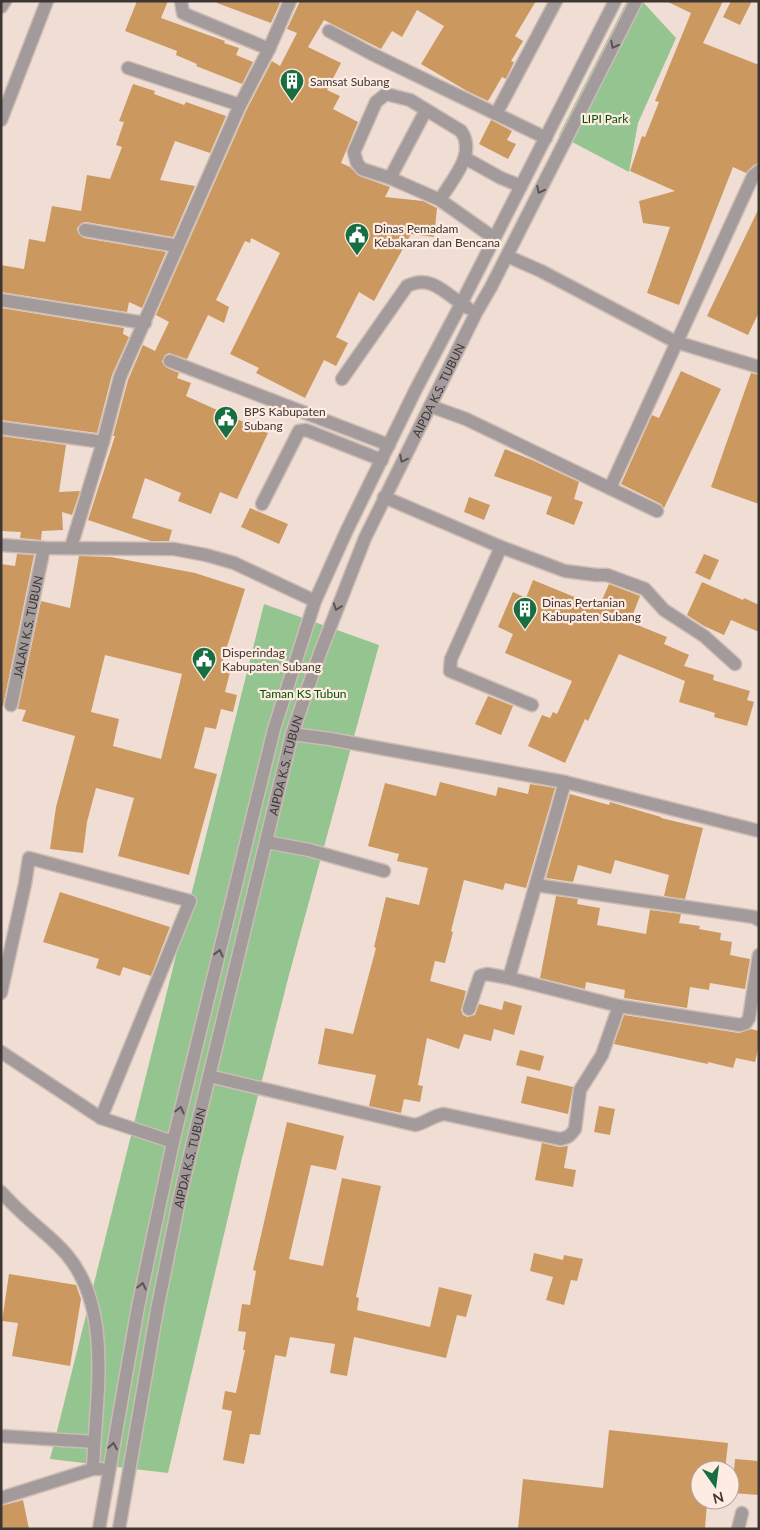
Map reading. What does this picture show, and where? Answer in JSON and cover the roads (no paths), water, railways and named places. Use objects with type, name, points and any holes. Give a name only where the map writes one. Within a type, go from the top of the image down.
[{"type":"street","points":[[1,7],[5,1]]},
{"type":"street","points":[[1,120],[47,1]]},
{"type":"street","points":[[181,1],[183,12],[186,15],[269,49]]},
{"type":"street","points":[[71,547],[103,442],[120,377],[240,106],[269,49],[290,1]]},
{"type":"street","points":[[496,114],[556,1]]},
{"type":"street","name":"AIPDA K.S. TUBUN","points":[[99,1529],[138,1307],[173,1142],[274,729],[315,601],[347,530],[389,445],[615,1]]},
{"type":"street","name":"AIPDA K.S. TUBUN","points":[[119,1529],[164,1272],[180,1196],[292,734],[352,567],[384,497],[636,1]]},
{"type":"street","points":[[330,31],[372,54],[546,138]]},
{"type":"street","points":[[128,68],[240,106]]},
{"type":"street","points":[[440,200],[465,158],[467,144],[461,131],[410,100],[386,94],[376,102],[354,152],[362,169],[390,178],[440,200],[494,238]]},
{"type":"street","points":[[390,178],[426,110]]},
{"type":"street","points":[[465,158],[501,178],[521,186]]},
{"type":"street","points":[[610,488],[753,176],[759,171]]},
{"type":"street","points":[[85,230],[178,246]]},
{"type":"street","points":[[507,256],[541,271],[676,342],[759,367]]},
{"type":"street","points":[[342,379],[407,286],[415,282],[430,282],[476,313]]},
{"type":"street","points":[[1,300],[145,323]]},
{"type":"street","points":[[170,361],[389,445]]},
{"type":"street","points":[[430,406],[466,419],[657,511]]},
{"type":"street","points":[[1,428],[103,442]]},
{"type":"street","points":[[262,504],[299,431],[306,430],[382,460]]},
{"type":"street","points":[[384,497],[501,547],[565,571],[596,575],[607,574],[646,589],[654,601],[664,610],[704,636],[735,664]]},
{"type":"street","points":[[1,545],[44,548],[174,549],[234,563],[315,601]]},
{"type":"street","points":[[501,547],[451,658],[450,671],[532,705]]},
{"type":"street","name":"JALAN K.S. TUBUN","points":[[11,705],[44,548]]},
{"type":"street","points":[[292,734],[330,739],[565,782],[759,831]]},
{"type":"street","points":[[509,978],[565,782]]},
{"type":"street","points":[[266,842],[309,850],[384,872]]},
{"type":"street","points":[[1,993],[29,858],[190,902],[101,1118]]},
{"type":"street","points":[[536,885],[754,917],[759,920]]},
{"type":"street","points":[[469,1009],[480,976],[487,974],[619,1006],[740,1025],[746,1023],[749,1018],[759,955]]},
{"type":"street","points":[[210,1076],[415,1125],[423,1123],[433,1116],[444,1114],[560,1139],[566,1138],[575,1129],[580,1090],[602,1055],[619,1006]]},
{"type":"street","points":[[1,1052],[101,1118],[173,1142]]},
{"type":"street","points":[[1,1192],[56,1242],[69,1256],[85,1281],[93,1314],[99,1361],[93,1469]]},
{"type":"street","points":[[1,1436],[94,1442]]},
{"type":"street","points":[[1,1498],[93,1469],[128,1471]]},
{"type":"street","points":[[738,1529],[742,1513]]},
{"type":"place","name":"Samsat Subang","points":[[292,102]]},
{"type":"place","name":"Dinas Pemadam Kebakaran dan Bencana","points":[[357,256]]},
{"type":"place","name":"BPS Kabupaten Subang","points":[[226,439]]},
{"type":"place","name":"Dinas Pertanian Kabupaten Subang","points":[[525,630]]},
{"type":"place","name":"Disperindag Kabupaten Subang","points":[[204,680]]},
{"type":"park label","name":"LIPI Park","points":[[605,118]]},
{"type":"park label","name":"Taman KS Tubun","points":[[303,693]]}]
